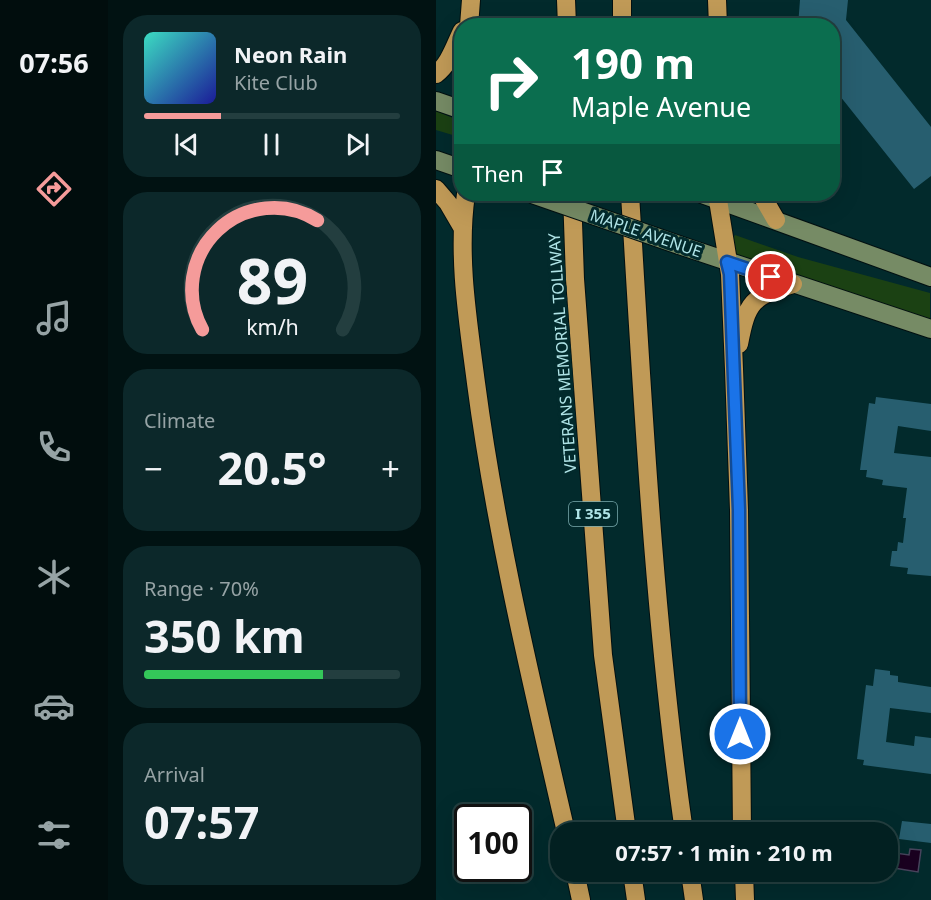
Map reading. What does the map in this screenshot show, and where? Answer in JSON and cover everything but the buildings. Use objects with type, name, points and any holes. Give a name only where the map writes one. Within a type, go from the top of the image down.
[{"type":"highway","points":[[566,0],[567,18]]},
{"type":"highway","points":[[622,0],[622,18]]},
{"type":"highway","points":[[717,0],[718,18]]},
{"type":"highway","points":[[436,74],[454,48]]},
{"type":"highway","points":[[436,189],[448,203],[462,227]]},
{"type":"highway","points":[[465,201],[462,227],[468,320],[484,444],[519,624],[564,822]]},
{"type":"highway","name":"VETERANS MEMORIAL TOLLWAY","points":[[572,201],[575,279],[603,655],[626,822]]},
{"type":"highway","points":[[630,201],[650,514],[676,778],[683,822]]},
{"type":"highway","points":[[714,201],[730,274],[739,510],[742,822]]},
{"type":"highway","points":[[765,201],[776,220]]},
{"type":"highway","points":[[734,369],[744,317],[752,302],[762,295],[793,285]]},
{"type":"highway","points":[[577,882],[581,900]]},
{"type":"highway","points":[[633,882],[636,900]]},
{"type":"highway","points":[[691,882],[694,900]]},
{"type":"highway","points":[[744,882],[745,900]]},
{"type":"main road","points":[[436,101],[454,107]]},
{"type":"main road","points":[[436,160],[454,166]]},
{"type":"main road","name":"MAPLE AVENUE","points":[[552,201],[793,285],[931,329]]},
{"type":"main road","points":[[726,201],[931,277]]},
{"type":"green space","points":[[436,111],[453,118],[454,135],[436,130]]},
{"type":"green space","points":[[735,235],[798,257],[930,293],[930,319],[734,254],[733,238]]},
{"type":"shaded area","points":[[910,849],[921,850],[918,872],[898,869],[898,853],[909,855]]},
{"type":"route","points":[[740,734],[739,510],[730,274],[727,262],[771,277]]}]
